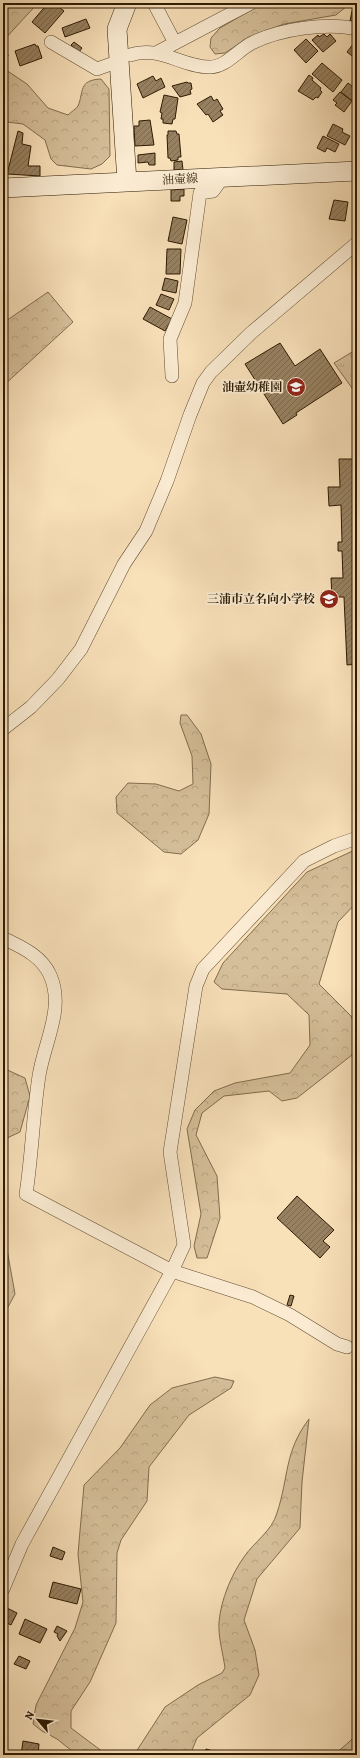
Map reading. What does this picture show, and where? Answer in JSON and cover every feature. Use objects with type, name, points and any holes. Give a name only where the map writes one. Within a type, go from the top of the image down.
[{"type":"main road","points":[[127,3],[117,29],[127,182]]},
{"type":"main road","name":"油壷線","points":[[3,188],[357,171]]},
{"type":"street","points":[[158,52],[251,3]]},
{"type":"street","points":[[156,7],[175,43]]},
{"type":"street","points":[[130,55],[138,52],[158,52],[210,67],[221,64],[252,43],[310,26],[347,27],[357,29]]},
{"type":"street","points":[[52,42],[97,68],[111,64]]},
{"type":"street","points":[[172,376],[170,339],[185,303],[200,193],[213,191],[223,177]]},
{"type":"street","points":[[3,729],[31,707],[58,679],[81,649],[124,564],[146,531],[167,480],[203,383],[211,372],[251,333],[357,243]]},
{"type":"street","points":[[3,1589],[22,1544],[172,1271],[184,1244],[170,1152],[196,986],[203,969],[304,861],[334,846],[357,838]]},
{"type":"street","points":[[3,938],[41,960],[51,978],[55,996],[49,1036],[39,1075],[26,1194],[172,1271],[253,1297],[290,1315],[337,1344],[347,1347]]},
{"type":"green space","points":[[3,3],[38,3],[3,41]]},
{"type":"green space","points":[[263,3],[357,3],[357,6],[347,6],[336,15],[284,24],[249,37],[225,53],[215,54],[210,47],[211,38],[220,28]]},
{"type":"green space","points":[[3,68],[27,84],[48,108],[68,115],[78,106],[85,84],[101,79],[109,89],[110,156],[102,164],[91,169],[57,165],[51,159],[45,140],[23,124],[7,122],[3,119]]},
{"type":"green space","points":[[48,292],[73,322],[3,386],[3,323]]},
{"type":"green space","points":[[357,349],[357,395],[334,363]]},
{"type":"green space","points":[[181,715],[187,715],[201,734],[211,764],[209,814],[198,840],[181,854],[164,852],[117,813],[116,797],[128,783],[156,784],[179,791],[193,784],[192,756],[180,723]]},
{"type":"green space","points":[[357,849],[357,902],[338,922],[319,984],[351,1016],[357,1030],[357,1040],[352,1055],[297,1098],[282,1101],[269,1091],[224,1096],[202,1113],[196,1135],[217,1176],[220,1218],[207,1258],[197,1258],[194,1246],[201,1214],[187,1129],[195,1110],[214,1091],[235,1083],[290,1073],[310,1045],[309,1015],[287,994],[222,989],[214,982],[223,963],[307,872]]},
{"type":"green space","points":[[3,1068],[25,1078],[30,1096],[20,1132],[5,1139],[3,1138]]},
{"type":"green space","points":[[3,1235],[15,1294],[3,1316]]},
{"type":"green space","points":[[215,1377],[234,1381],[231,1388],[189,1415],[149,1467],[147,1501],[121,1540],[117,1553],[116,1623],[90,1682],[71,1711],[71,1728],[107,1755],[77,1755],[57,1739],[33,1724],[36,1705],[75,1628],[83,1602],[78,1554],[84,1485],[120,1448],[150,1405],[172,1388]]},
{"type":"green space","points":[[309,1419],[302,1482],[300,1528],[257,1579],[244,1620],[255,1650],[259,1675],[250,1695],[197,1738],[190,1755],[134,1755],[165,1707],[198,1685],[222,1673],[225,1668],[219,1628],[220,1614],[224,1597],[239,1564],[267,1531],[275,1519],[281,1500],[291,1454],[301,1431]]},
{"type":"green space","points":[[357,1735],[357,1755],[334,1755]]},
{"type":"building","points":[[48,3],[54,3],[64,11],[45,33],[32,22]]},
{"type":"building","points":[[352,11],[357,12],[357,23],[350,21]]},
{"type":"building","points":[[86,19],[90,28],[65,37],[62,28]]},
{"type":"building","points":[[324,34],[327,37],[330,34],[336,41],[323,52],[312,40],[318,35],[319,37]]},
{"type":"building","points":[[306,39],[318,51],[306,63],[294,50]]},
{"type":"building","points":[[357,39],[357,60],[347,52]]},
{"type":"building","points":[[74,42],[82,48],[79,52],[71,45]]},
{"type":"building","points":[[5,43],[8,56],[3,57],[3,44]]},
{"type":"building","points":[[35,44],[38,46],[42,58],[20,66],[15,51]]},
{"type":"building","points":[[322,63],[342,80],[333,92],[312,74]]},
{"type":"building","points":[[309,75],[321,88],[320,90],[322,92],[318,98],[316,97],[313,100],[298,91]]},
{"type":"building","points":[[153,76],[156,81],[161,78],[165,87],[143,98],[137,84]]},
{"type":"building","points":[[187,82],[191,83],[191,94],[180,97],[172,86]]},
{"type":"building","points":[[348,83],[357,90],[355,103],[341,92]]},
{"type":"building","points":[[340,92],[352,101],[344,112],[335,105],[337,103],[333,100]]},
{"type":"building","points":[[164,95],[178,98],[175,119],[173,119],[172,124],[163,123],[163,119],[161,119],[162,113],[160,112]]},
{"type":"building","points":[[211,96],[214,101],[217,99],[223,109],[220,111],[223,115],[213,122],[208,114],[206,115],[197,104]]},
{"type":"building","points":[[150,120],[154,145],[135,146],[134,126],[139,126],[139,121]]},
{"type":"building","points":[[333,124],[343,129],[342,132],[350,136],[345,145],[327,136]]},
{"type":"building","points":[[18,131],[23,133],[22,144],[31,146],[28,166],[40,166],[40,176],[7,174]]},
{"type":"building","points":[[168,131],[176,131],[177,134],[179,134],[181,157],[178,157],[178,160],[171,161],[170,158],[168,158]]},
{"type":"building","points":[[323,136],[339,144],[335,152],[327,148],[325,152],[317,148]]},
{"type":"building","points":[[155,153],[155,165],[149,165],[148,162],[138,163],[138,155]]},
{"type":"building","points":[[182,161],[183,170],[174,170],[174,162]]},
{"type":"building","points":[[184,189],[184,196],[180,196],[180,201],[171,201],[171,190]]},
{"type":"building","points":[[334,200],[348,202],[345,221],[329,219]]},
{"type":"building","points":[[173,217],[187,220],[182,244],[168,241]]},
{"type":"building","points":[[167,249],[181,249],[180,274],[166,274]]},
{"type":"building","points":[[165,278],[178,281],[176,293],[162,290]]},
{"type":"building","points":[[161,294],[174,299],[169,310],[156,305]]},
{"type":"building","points":[[150,307],[172,319],[165,331],[143,319]]},
{"type":"building","points":[[280,343],[295,366],[320,349],[342,383],[296,413],[297,415],[283,424],[245,364]]},
{"type":"building","points":[[339,459],[357,459],[357,664],[347,665],[344,597],[332,597],[331,578],[343,578],[342,551],[338,551],[338,542],[342,542],[341,505],[329,506],[328,487],[340,487]]},
{"type":"building","points":[[297,1196],[334,1230],[323,1241],[330,1247],[320,1258],[277,1218]]},
{"type":"building","points":[[290,1295],[294,1296],[291,1306],[287,1305]]},
{"type":"building","points":[[53,1547],[65,1552],[62,1560],[50,1556]]},
{"type":"building","points":[[53,1582],[81,1589],[77,1604],[49,1597]]},
{"type":"building","points":[[3,1606],[17,1613],[11,1625],[3,1621]]},
{"type":"building","points":[[25,1619],[47,1629],[40,1643],[19,1634]]},
{"type":"building","points":[[57,1626],[67,1631],[60,1641],[57,1636],[58,1634],[54,1632]]},
{"type":"building","points":[[19,1656],[30,1661],[26,1669],[14,1664]]},
{"type":"building","points":[[23,1741],[39,1744],[38,1755],[21,1755]]},
{"type":"building","points":[[206,1749],[228,1755],[204,1755]]},
{"type":"place","name":"油壷幼稚園","points":[[296,387]]},
{"type":"place","name":"三浦市立名向小学校","points":[[329,599]]}]
